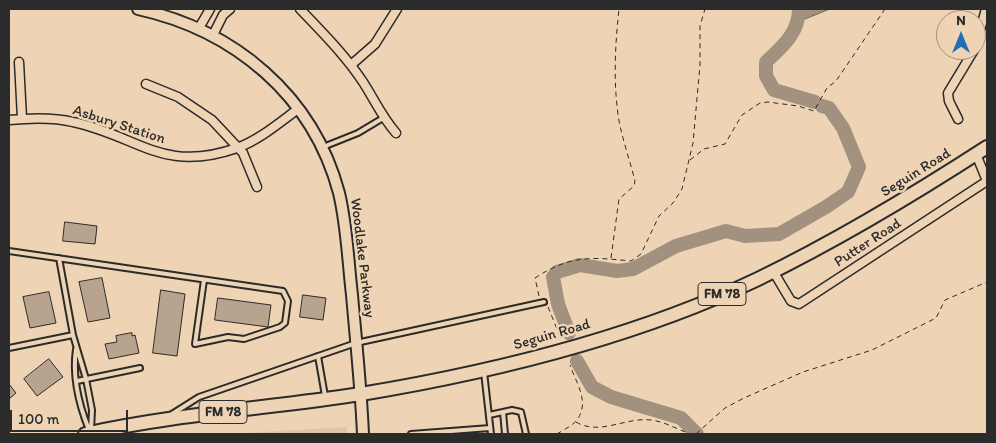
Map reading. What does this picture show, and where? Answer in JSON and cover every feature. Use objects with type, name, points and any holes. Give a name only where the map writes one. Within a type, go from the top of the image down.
[{"type":"main road","name":"Seguin Road","points":[[89,434],[162,421],[361,394],[484,370],[577,345],[658,319],[732,290],[773,271],[855,229],[987,147]]},
{"type":"street","name":"Woodlake Parkway","points":[[138,9],[172,13],[213,35],[256,64],[286,93],[298,109],[321,148],[338,192],[344,216],[363,434]]},
{"type":"street","points":[[199,28],[210,9]]},
{"type":"street","points":[[213,35],[223,15],[230,9]]},
{"type":"street","points":[[300,9],[351,65],[383,118],[396,133]]},
{"type":"street","points":[[351,65],[375,44],[397,9]]},
{"type":"street","points":[[958,119],[949,101],[948,93],[968,60]]},
{"type":"street","points":[[19,62],[22,118]]},
{"type":"street","points":[[146,84],[178,97],[212,120],[239,148],[248,161],[257,187]]},
{"type":"street","name":"Asbury Station","points":[[9,120],[22,118],[73,122],[155,153],[183,158],[207,156],[239,148],[258,138],[298,109]]},
{"type":"street","name":"Putter Road","points":[[773,271],[791,301],[799,304],[987,181],[976,154]]},
{"type":"lane","points":[[321,148],[358,133],[383,118]]},
{"type":"lane","points":[[9,251],[283,291],[288,301],[285,324],[244,339],[228,336],[195,344],[204,280]]},
{"type":"lane","points":[[59,258],[76,350],[86,379],[92,410],[89,434]]},
{"type":"lane","points":[[162,421],[200,396],[356,343],[544,302]]},
{"type":"lane","points":[[9,348],[73,335]]},
{"type":"lane","points":[[76,350],[74,364],[76,381],[81,411],[89,434]]},
{"type":"lane","points":[[318,356],[325,398]]},
{"type":"lane","points":[[76,381],[140,368]]},
{"type":"lane","points":[[484,370],[491,434]]},
{"type":"lane","points":[[489,415],[512,410],[521,412],[526,434]]},
{"type":"lane","points":[[502,412],[505,434]]},
{"type":"lane","points":[[410,434],[490,428]]},
{"type":"path","points":[[610,259],[619,199],[634,186],[635,181],[618,113],[615,51],[619,9]]},
{"type":"path","points":[[559,334],[539,295],[535,278],[552,266],[579,258],[631,262],[640,254],[659,216],[673,203],[682,189],[693,143],[699,87],[700,26],[705,9]]},
{"type":"path","points":[[689,161],[704,149],[725,144],[742,115],[760,103],[798,106],[814,111],[827,88],[836,81],[885,9]]},
{"type":"path","points":[[696,434],[725,408],[744,398],[803,372],[872,350],[936,318],[945,300],[987,282]]},
{"type":"path","points":[[557,434],[576,422],[582,410],[583,395],[570,365]]},
{"type":"path","points":[[576,422],[586,428],[598,428],[636,419],[651,420],[668,423],[692,434]]},
{"type":"shaded area","points":[[797,9],[830,9],[800,21]]},
{"type":"shaded area","points":[[347,427],[347,434],[227,434]]},
{"type":"building","points":[[65,222],[97,226],[95,244],[63,241]]},
{"type":"building","points":[[102,278],[110,318],[88,322],[79,282]]},
{"type":"building","points":[[161,290],[185,294],[177,356],[153,353]]},
{"type":"building","points":[[49,292],[56,323],[30,328],[23,297]]},
{"type":"building","points":[[303,295],[326,298],[323,320],[300,317]]},
{"type":"building","points":[[218,298],[271,305],[268,327],[215,320]]},
{"type":"building","points":[[132,333],[132,336],[135,335],[139,353],[109,359],[105,344],[117,342],[116,336]]},
{"type":"building","points":[[49,359],[63,377],[37,396],[24,379]]},
{"type":"building","points":[[9,384],[16,393],[9,399]]},
{"type":"waterway","points":[[799,9],[796,25],[789,39],[766,62],[766,76],[774,90],[815,102]]},
{"type":"waterway","points":[[569,333],[558,304],[553,277],[557,272],[580,265],[617,271],[633,269],[676,246],[726,231],[745,236],[779,234],[848,192],[859,167],[843,128],[829,108],[822,106]]},
{"type":"waterway","points":[[577,361],[592,387],[611,397],[681,418],[697,434]]}]
